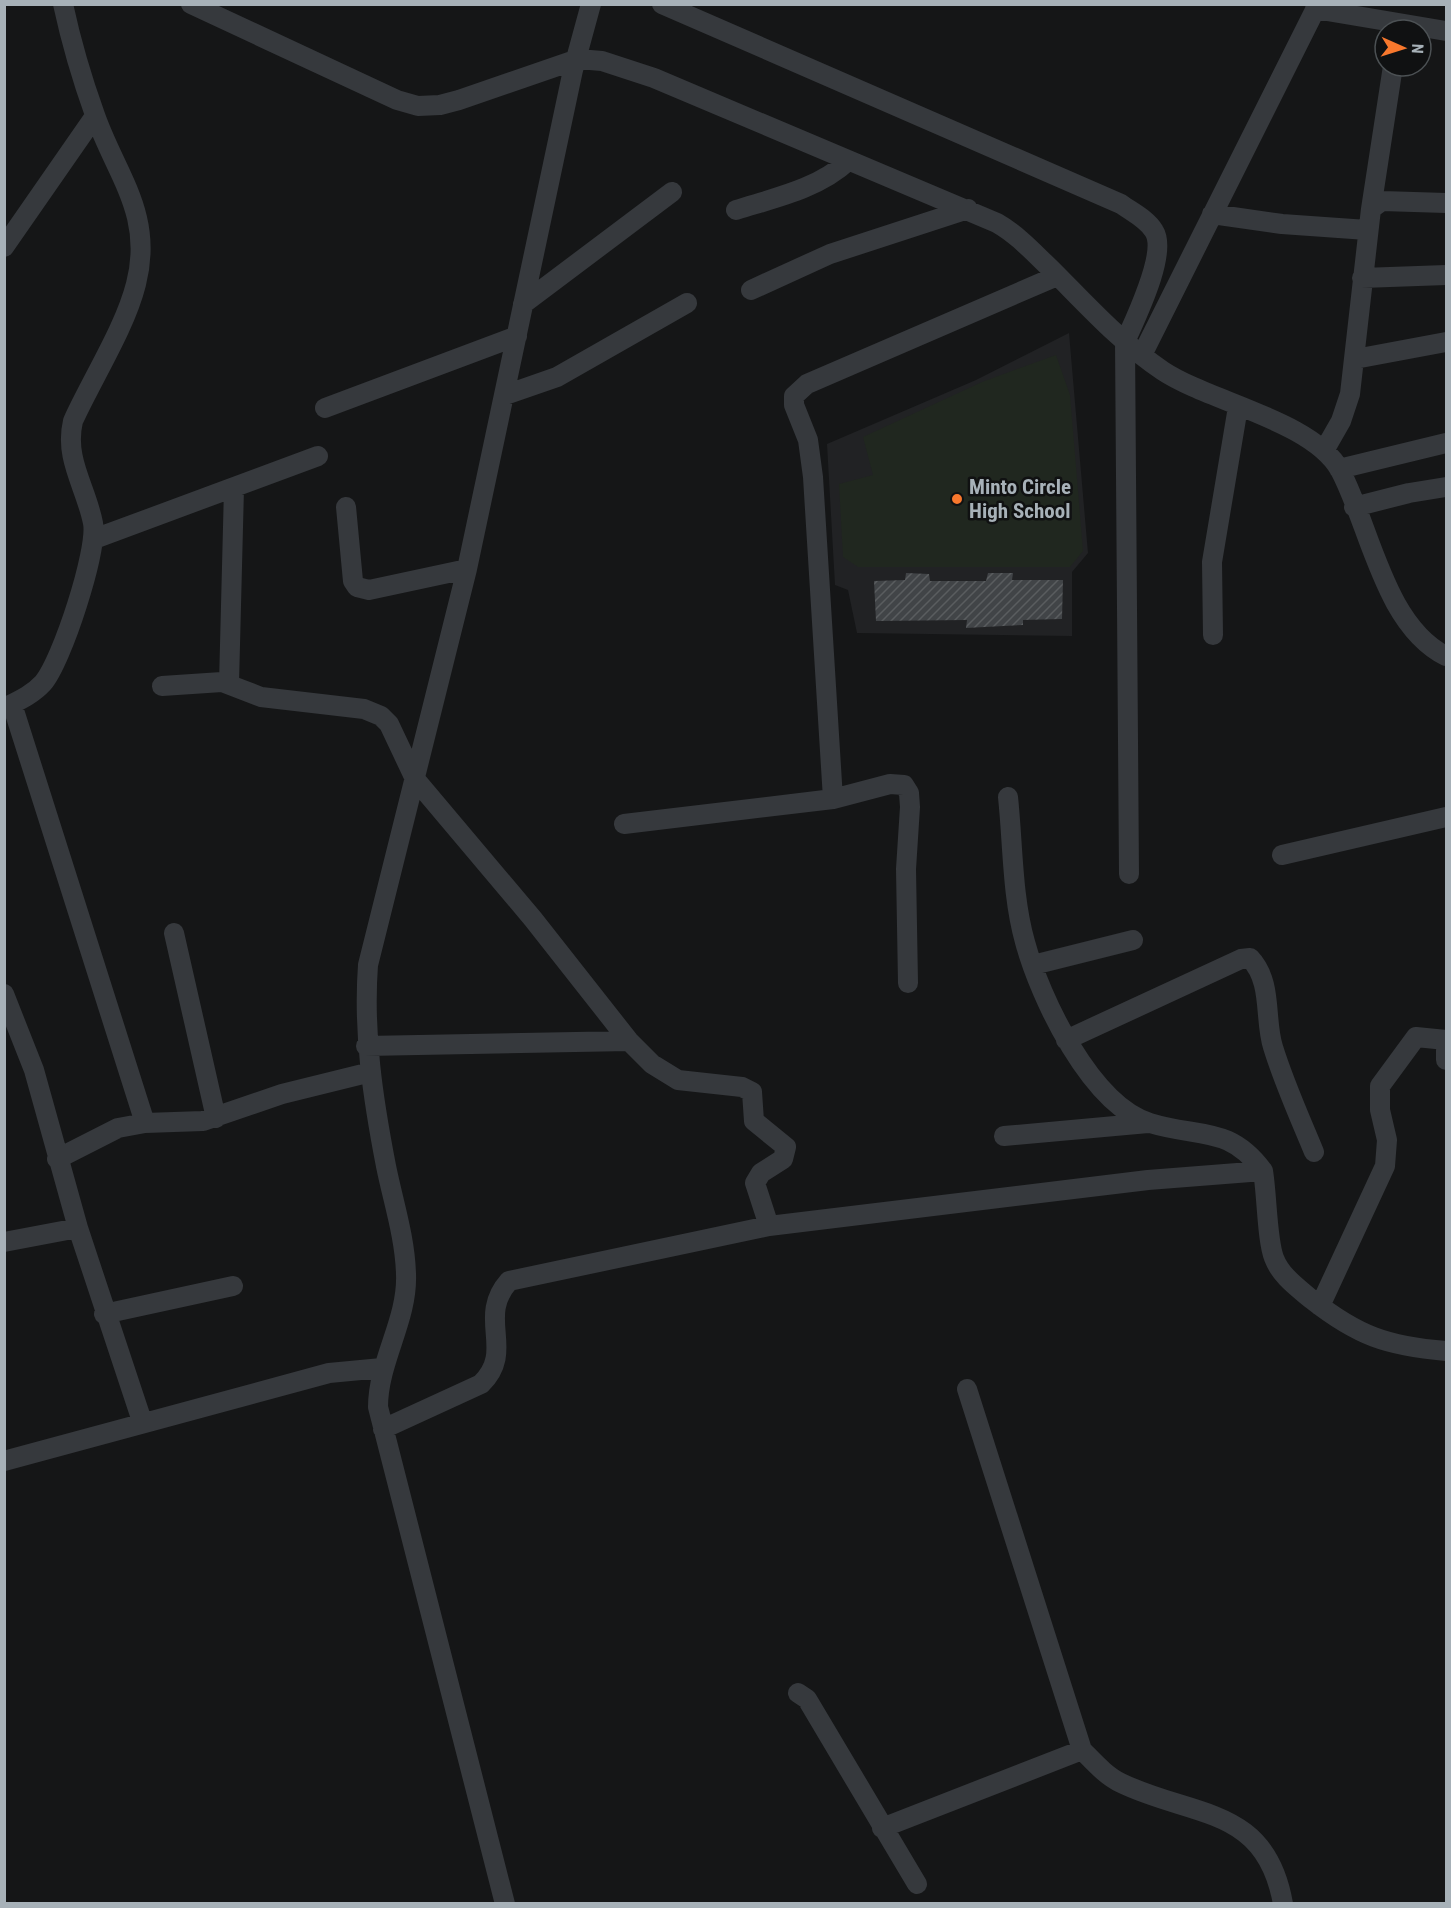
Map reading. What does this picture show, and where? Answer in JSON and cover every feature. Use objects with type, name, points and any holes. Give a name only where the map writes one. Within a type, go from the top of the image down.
[{"type":"street","points":[[63,4],[95,116],[131,195],[141,225],[141,255],[136,283],[128,307],[73,421],[69,437],[71,457],[93,523],[94,539],[89,562],[56,663],[33,693],[8,706],[145,1123]]},
{"type":"street","points":[[191,4],[376,91],[418,106],[440,105],[459,100],[578,59],[602,61],[654,78],[848,161],[968,209],[1011,231],[1125,342],[1163,371],[1194,389],[1294,430],[1325,450],[1340,469],[1389,589],[1409,623],[1446,656]]},
{"type":"street","points":[[505,1904],[378,1407],[382,1368],[398,1319],[406,1275],[366,1046],[368,966],[467,569],[573,70],[578,59],[583,29],[591,4]]},
{"type":"street","points":[[662,4],[1121,204],[1147,222],[1155,232],[1157,253],[1125,342],[1129,874]]},
{"type":"street","points":[[1142,355],[1317,7],[1373,20]]},
{"type":"street","points":[[1325,450],[1347,408],[1355,359],[1367,230],[1391,78]]},
{"type":"street","points":[[4,247],[95,116]]},
{"type":"street","points":[[736,210],[819,181],[836,172],[848,161]]},
{"type":"street","points":[[523,304],[672,192]]},
{"type":"street","points":[[1371,209],[1382,201],[1446,203]]},
{"type":"street","points":[[751,290],[822,257],[968,209]]},
{"type":"street","points":[[1212,214],[1282,224],[1367,230]]},
{"type":"street","points":[[1362,278],[1446,275]]},
{"type":"street","points":[[833,798],[813,477],[808,441],[794,405],[794,396],[807,384],[1057,276]]},
{"type":"street","points":[[505,395],[557,377],[687,303]]},
{"type":"street","points":[[325,408],[517,336]]},
{"type":"street","points":[[1355,359],[1446,342]]},
{"type":"street","points":[[1213,635],[1212,562],[1238,407]]},
{"type":"street","points":[[1340,469],[1446,443]]},
{"type":"street","points":[[94,539],[318,456]]},
{"type":"street","points":[[1354,507],[1409,492],[1446,487]]},
{"type":"street","points":[[230,684],[234,488]]},
{"type":"street","points":[[346,507],[353,581],[357,587],[369,590],[467,569]]},
{"type":"street","points":[[162,686],[215,681],[230,684],[261,698],[373,711],[388,724],[416,779],[533,919],[629,1041],[664,1074],[687,1081],[742,1087],[752,1092],[753,1116],[758,1127],[786,1147],[783,1159],[761,1173],[755,1183],[769,1226]]},
{"type":"street","points":[[624,824],[833,798],[891,784],[904,785],[909,793],[906,869],[908,983]]},
{"type":"street","points":[[1008,797],[1020,919],[1033,965],[1066,1040],[1104,1092],[1149,1123]]},
{"type":"street","points":[[1281,855],[1446,817]]},
{"type":"street","points":[[174,933],[216,1118]]},
{"type":"street","points":[[1033,965],[1133,940]]},
{"type":"street","points":[[1066,1040],[1241,959],[1250,958],[1255,963],[1267,996],[1274,1050],[1314,1152]]},
{"type":"street","points":[[4,994],[34,1070],[57,1159],[104,1314],[142,1421]]},
{"type":"street","points":[[1320,1306],[1385,1166],[1387,1140],[1378,1096],[1382,1080],[1416,1037],[1446,1042],[1446,1060]]},
{"type":"street","points":[[366,1046],[629,1041]]},
{"type":"street","points":[[57,1159],[104,1134],[130,1125],[189,1123],[216,1118],[282,1094],[371,1072]]},
{"type":"street","points":[[1004,1136],[1149,1123],[1224,1138],[1239,1145],[1252,1156],[1263,1171],[1273,1257],[1288,1279],[1320,1306],[1355,1330],[1380,1340],[1446,1351]]},
{"type":"street","points":[[383,1429],[481,1384],[491,1374],[498,1358],[494,1312],[497,1294],[509,1281],[769,1226],[1148,1180],[1263,1171]]},
{"type":"street","points":[[4,1242],[78,1228]]},
{"type":"street","points":[[104,1314],[233,1286]]},
{"type":"street","points":[[4,1461],[142,1421],[329,1373],[382,1368]]},
{"type":"street","points":[[967,1389],[1082,1750],[1101,1770],[1120,1783],[1208,1814],[1250,1834],[1265,1851],[1274,1870],[1283,1904]]},
{"type":"street","points":[[798,1693],[807,1700],[917,1884]]},
{"type":"street","points":[[882,1828],[1082,1750]]},
{"type":"shaded area","name":"Minto Circle High School","points":[[1069,333],[1088,553],[1072,572],[1072,636],[857,633],[848,590],[835,585],[827,444],[976,380]]},
{"type":"shaded area","name":"Minto Circle High School","points":[[1056,355],[1070,395],[1083,551],[1070,567],[858,567],[843,557],[839,484],[873,475],[863,437],[982,382]]},
{"type":"building","points":[[906,573],[929,574],[930,581],[986,581],[988,573],[1013,573],[1012,580],[1063,580],[1062,619],[1023,620],[1023,625],[966,628],[967,620],[876,621],[874,581],[905,580]]},
{"type":"place","name":"Minto Circle High School","points":[[957,499]]}]
